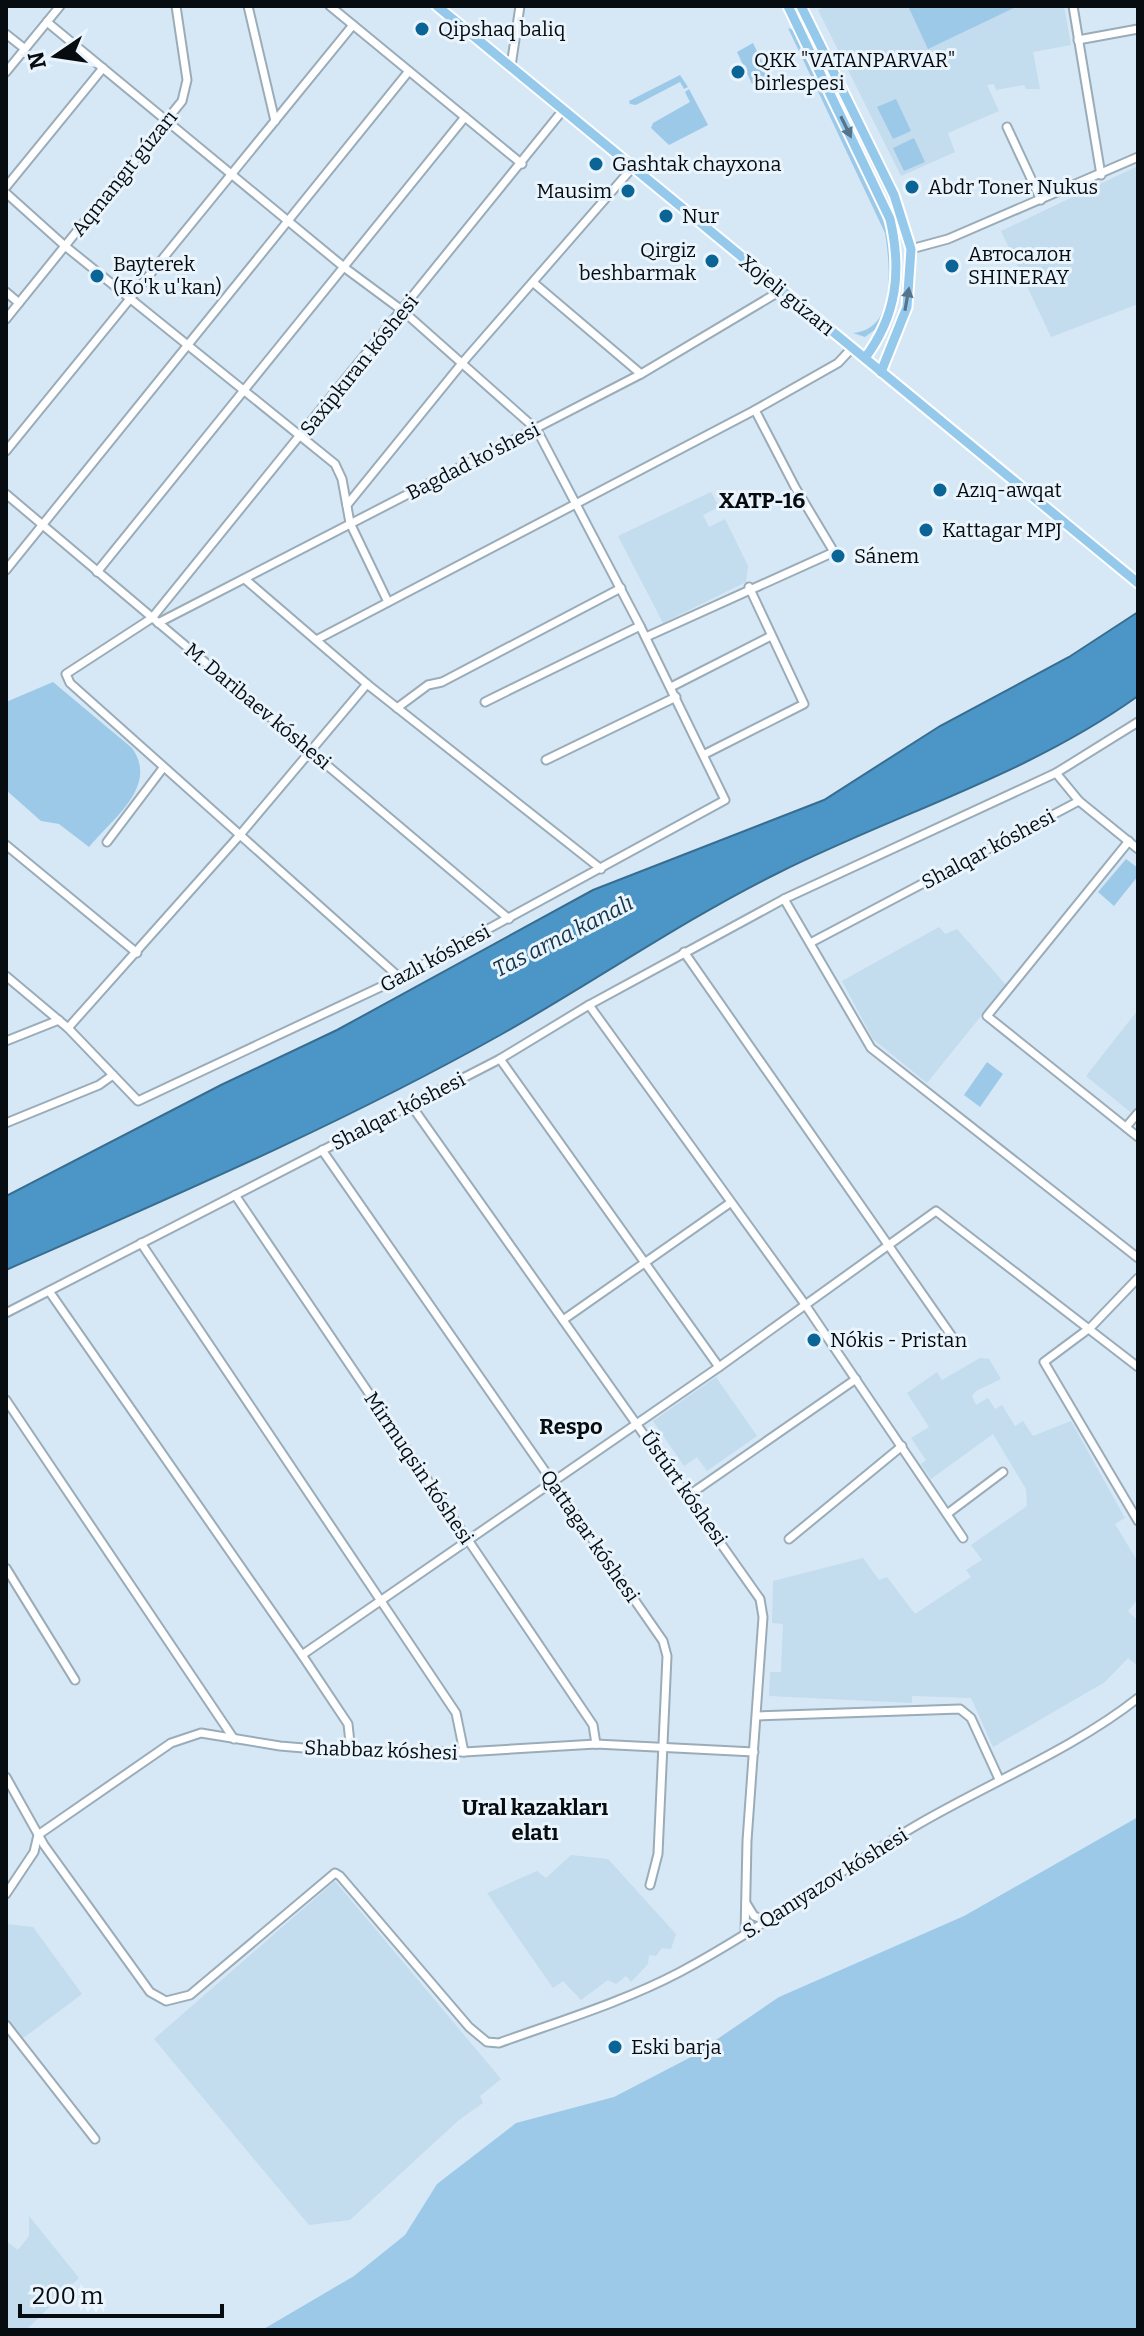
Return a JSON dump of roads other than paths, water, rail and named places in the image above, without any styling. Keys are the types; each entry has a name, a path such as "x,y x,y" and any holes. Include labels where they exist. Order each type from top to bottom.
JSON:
{"main road":[{"name":"Xojeli gúzarı","path":"437,6 1138,583"},
{"path":"788,6 892,224 897,247 896,293 891,314 865,358"},
{"path":"793,17 803,9 894,195 911,249 907,307 881,372"},
{"path":"875,345 879,353 889,352"}],"street":[{"path":"6,72 60,6"},
{"name":"Aqmangıt gúzarı","path":"6,319 182,101 187,80 176,6"},
{"path":"248,6 275,121"},
{"path":"330,6 522,164"},
{"path":"511,66 520,6"},
{"path":"1073,6 1101,175"},
{"path":"47,22 345,268 403,311 537,430 705,754 804,704 749,587"},
{"path":"6,451 353,25"},
{"path":"1078,40 1138,29"},
{"path":"6,34 25,49"},
{"path":"6,187 103,68"},
{"path":"6,570 409,71"},
{"name":"Saxipkıran kóshesi","path":"155,620 563,110"},
{"path":"97,572 465,117"},
{"path":"1007,127 1041,200"},
{"path":"911,249 948,239 1138,157"},
{"path":"347,505 463,362 535,284 633,167"},
{"path":"6,193 65,246 335,464 350,523 388,602"},
{"path":"535,284 641,374"},
{"name":"Bagdad ko'shesi","path":"155,620 246,580 350,523 537,430 641,374 782,290"},
{"path":"6,292 19,303"},
{"path":"316,640 755,410 838,363 852,348"},
{"path":"646,637 749,587 834,552 795,487 755,410"},
{"name":"M. Daribaev kóshesi","path":"6,494 509,919"},
{"path":"246,580 367,684 601,869"},
{"path":"397,708 428,685 442,682 621,588"},
{"path":"155,620 66,674 70,683 399,977"},
{"path":"485,702 640,626"},
{"path":"671,687 771,636"},
{"path":"68,1028 239,836 367,684"},
{"path":"546,760 676,697"},
{"name":"Shalqar kóshesi","path":"6,1313 500,1059 589,1005 784,899 1056,773 1138,722"},
{"name":"Gazlı kóshesi","path":"113,1075 138,1101 399,977 509,919 725,800 705,754"},
{"path":"107,842 163,768"},
{"path":"1056,773 1079,801 1138,849"},
{"name":"Shalqar kóshesi","path":"812,942 1079,801"},
{"path":"1129,841 987,1016 1138,1137"},
{"path":"6,845 137,953"},
{"path":"784,899 812,942 871,1048 1138,1258"},
{"path":"684,952 953,1338"},
{"path":"6,976 68,1028 113,1075 99,1085 6,1123"},
{"path":"589,1005 804,1303 963,1538"},
{"path":"6,1041 59,1020"},
{"path":"500,1059 719,1367"},
{"name":"Ústúrt kóshesi","path":"411,1105 760,1599 763,1617 745,1934"},
{"path":"1126,1127 1138,1113"},
{"name":"Qattagar kóshesi","path":"322,1150 663,1641 667,1656 658,1854 650,1885"},
{"name":"Mirmuqsin kóshesi","path":"235,1195 593,1725 596,1744"},
{"path":"563,1320 730,1203"},
{"path":"302,1655 719,1367 936,1211 1091,1327 1138,1367"},
{"path":"141,1243 456,1713 464,1752"},
{"path":"1138,1278 1091,1327 1044,1362 1138,1521"},
{"path":"49,1291 348,1724 351,1752"},
{"path":"689,1495 856,1379"},
{"path":"6,1400 234,1739"},
{"path":"789,1539 902,1446"},
{"path":"947,1514 1003,1472"},
{"path":"6,1568 75,1680"},
{"name":"S. Qanıyazov kóshesi","path":"38,1835 150,1992 166,2001 190,1995 335,1873 469,2027 487,2042 499,2043 614,2001 679,1972 767,1921 915,1827 1103,1723 1138,1698"},
{"path":"758,1716 960,1709 971,1718 999,1779"},
{"name":"Shabbaz kóshesi","path":"38,1835 171,1743 201,1733 351,1752 464,1752 596,1744 754,1752"},
{"path":"6,1777 38,1835 34,1852 6,1894"},
{"path":"745,1900 754,1916 767,1921"},
{"path":"6,2025 95,2139"}],"water":[{"name":"Tas arna kanalı","path":"1138,612 1138,696 1096,724 1007,771 823,851 743,891 502,1034 381,1098 257,1158 6,1270 6,1196 221,1085 337,1030 593,890 824,800 940,726 1069,657"}],"place":[{"name":"Qipshaq baliq","path":"422,29"},
{"name":"QKK \"VATANPARVAR\" birlespesi","path":"738,72"},
{"name":"Gashtak chayxona","path":"596,164"},
{"name":"Abdr Toner Nukus","path":"912,187"},
{"name":"Mausim","path":"628,191"},
{"name":"Nur","path":"666,216"},
{"name":"Qirgiz beshbarmak","path":"712,261"},
{"name":"Автосалон SHINERAY","path":"952,266"},
{"name":"Bayterek (Ko'k u'kan)","path":"97,276"},
{"name":"Azıq-awqat","path":"940,490"},
{"name":"Kattagar MPJ","path":"926,530"},
{"name":"Sánem","path":"838,556"},
{"name":"Nókis - Pristan","path":"814,1340"},
{"name":"Eski barja","path":"615,2047"}],"district":[{"name":"XATP-16","path":"762,500"},
{"name":"Respo","path":"571,1426"},
{"name":"Ural kazakları elatı","path":"535,1820"}]}
